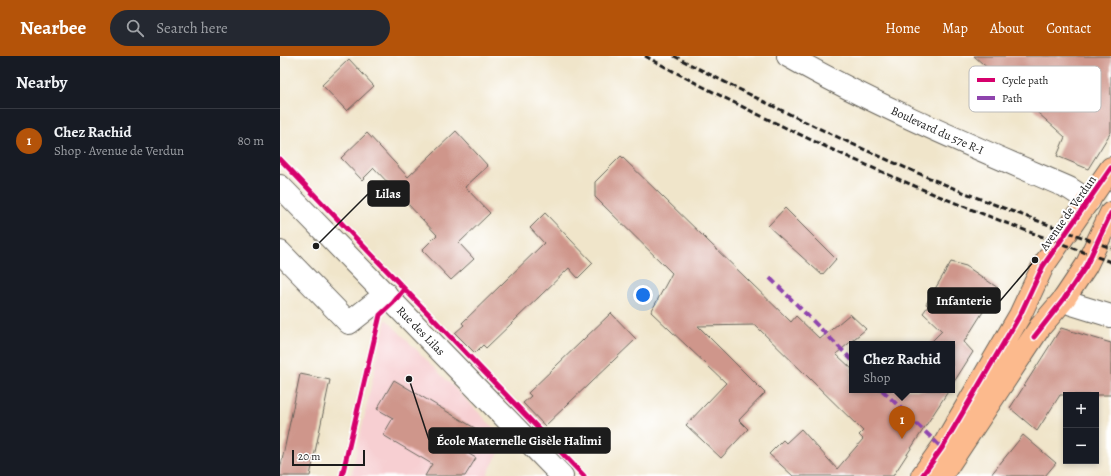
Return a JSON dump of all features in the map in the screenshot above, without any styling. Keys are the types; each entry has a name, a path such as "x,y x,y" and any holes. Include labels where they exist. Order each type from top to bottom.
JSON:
{"main road":[{"name":"Avenue de Verdun","path":"922,476 942,448 1020,315 1043,266 1111,168"},
{"path":"941,476 1040,327 1064,299 1086,266 1111,213"}],"street":[{"name":"Boulevard du 57e R-I","path":"788,56 812,70 909,119 1069,188 1089,201"},
{"name":"Rue des Lilas","path":"280,186 562,476"},
{"path":"280,252 349,323 386,294"},
{"path":"1064,299 1072,304 1111,316"}],"shaded area":[{"path":"386,319 506,440 486,476 351,476"}],"building":[{"path":"974,56 1111,56 1111,132 1088,169 1057,156 1065,137 1037,112 1101,112 1101,66 985,66"},
{"path":"349,59 374,86 347,111 322,85"},
{"path":"456,131 488,166 465,187 490,213 459,243 474,259 451,280 422,250 437,235 374,168 362,180 341,158 367,133 408,177"},
{"path":"621,156 791,322 796,316 820,339 850,314 866,329 852,341 849,341 849,343 836,354 849,366 849,393 947,393 893,476 793,476 769,454 783,440 786,443 801,429 837,469 863,439 859,435 863,431 755,325 698,326 765,393 739,420 748,429 721,458 686,425 726,383 651,312 672,273 595,197 595,182"},
{"path":"785,208 836,259 822,275 768,226"},
{"path":"545,213 593,263 578,278 569,268 486,348 483,345 475,353 455,333 464,325 462,323 544,243 530,228"},
{"path":"951,262 966,266 998,288 964,342 973,352 955,380 955,341 932,341 942,331 923,313 928,306 926,304"},
{"path":"611,313 636,339 545,426 523,403 531,396 528,393"},
{"path":"1061,328 1111,343 1111,395 1099,395 1099,392 1063,392 1063,395 1060,395 1037,431 1010,408"},
{"path":"300,374 330,380 310,476 280,476 280,470"},
{"path":"394,380 483,433 469,454 476,458 465,476 425,476 432,464 383,435 393,418 377,409"},
{"path":"1023,435 1056,463 1045,476 990,476"}],"railway":[{"path":"645,56 742,107 841,154 941,197 1111,262"},
{"path":"674,56 805,122 905,168 960,191 1111,248"}],"marked path":[{"path":"770,278 849,357"},
{"path":"885,393 942,448"}],"cycle path":[{"path":"280,159 584,476"},
{"path":"922,476 942,448 1020,315 1043,266 1111,168"},
{"path":"1034,337 1064,299 1086,266 1111,213"},
{"path":"342,476 380,315 393,303 404,289"}],"place":[{"name":"Lilas","path":"316,246"},
{"name":"Infanterie","path":"1035,260"},
{"name":"École Maternelle Gisèle Halimi","path":"409,379"},
{"name":"Chez Rachid","path":"902,439"}]}
